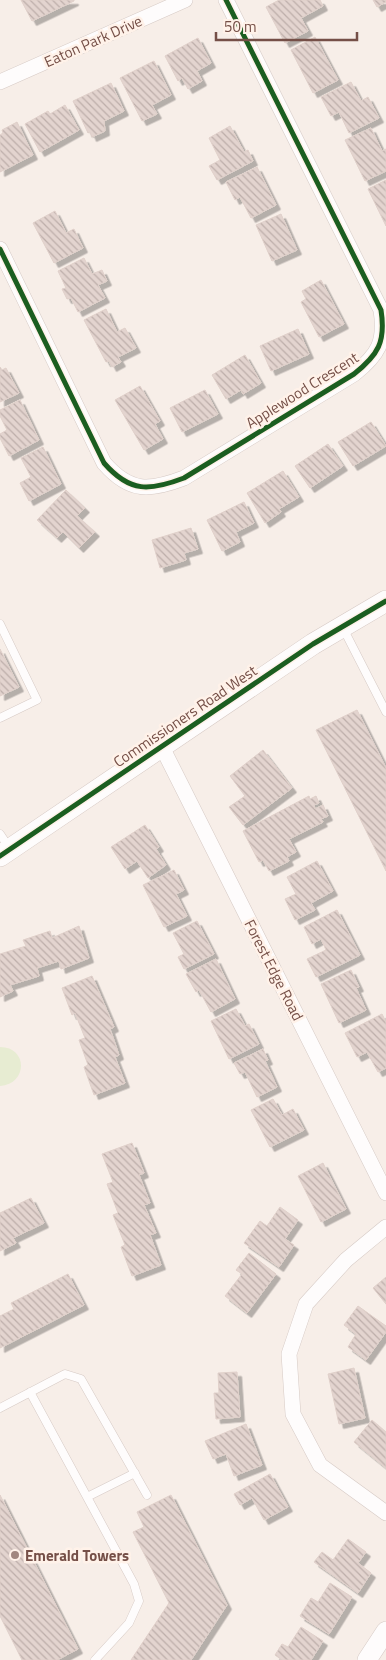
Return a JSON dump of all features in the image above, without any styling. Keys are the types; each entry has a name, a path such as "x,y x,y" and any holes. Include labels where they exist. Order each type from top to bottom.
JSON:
{"main road":[{"name":"Commissioners Road West","path":"3,846 162,747 342,627 386,600"}],"street":[{"name":"Eaton Park Drive","path":"0,82 185,0"},
{"name":"Applewood Crescent","path":"0,249 104,463 114,474 127,482 146,489 164,486 184,478 354,374 369,362 380,346 384,328 381,310 226,0"},
{"name":"Forest Edge Road","path":"162,747 386,1193"},
{"path":"386,1228 346,1260 306,1304 288,1354 293,1414 320,1465 386,1513"},
{"path":"367,1660 386,1631"}],"lane":[{"path":"0,624 37,700 0,718"},
{"path":"342,627 386,712"},
{"path":"0,1408 65,1374 81,1379 147,1495"},
{"path":"30,1392 134,1584 139,1601 129,1623 95,1660"},
{"path":"87,1496 135,1473"}],"green space":[{"path":"0,1047 16,1053 20,1059 21,1066 20,1073 16,1079 9,1084 0,1086"}],"building":[{"path":"21,0 74,0 74,1 32,21"},
{"path":"279,0 320,0 323,6 301,18 308,31 285,43 266,7"},
{"path":"373,0 386,0 386,2 377,7"},
{"path":"315,37 338,80 313,93 291,50"},
{"path":"198,38 211,63 197,71 202,81 188,89 182,78 178,81 165,56"},
{"path":"154,61 171,95 152,105 157,114 142,121 120,78"},
{"path":"351,82 361,101 368,97 379,118 349,133 339,112 331,116 321,97"},
{"path":"111,83 124,111 104,121 105,131 92,137 90,132 88,133 73,101"},
{"path":"65,105 79,130 40,152 25,124 48,111 50,114"},
{"path":"17,122 33,155 0,172 0,135 3,133 2,130"},
{"path":"230,126 244,152 248,150 253,161 217,180 209,166 220,160 209,138"},
{"path":"371,128 382,151 386,149 386,171 365,181 345,140"},
{"path":"257,167 276,205 251,218 240,197 235,200 226,182"},
{"path":"386,180 386,226 368,189"},
{"path":"55,211 66,233 74,229 83,248 54,263 33,223"},
{"path":"281,214 297,250 272,261 256,225"},
{"path":"84,258 92,274 102,270 107,281 98,285 105,298 78,312 71,298 67,299 62,289 66,288 58,271"},
{"path":"321,280 344,324 319,337 301,302 306,299 302,291"},
{"path":"106,309 117,332 125,328 136,348 118,357 121,362 112,367 109,361 106,362 84,320"},
{"path":"298,329 309,354 271,371 260,346"},
{"path":"245,355 261,383 243,394 241,390 226,399 212,375"},
{"path":"0,367 2,370 6,368 19,393 0,402"},
{"path":"140,386 160,421 155,424 163,439 144,450 115,400"},
{"path":"205,390 218,414 182,432 170,408"},
{"path":"20,400 39,440 9,456 0,438 0,434 7,430 0,416 0,410"},
{"path":"371,422 386,446 353,466 338,442"},
{"path":"328,444 343,466 310,488 295,466"},
{"path":"43,447 61,484 29,501 20,483 31,477 21,458"},
{"path":"283,471 299,497 279,509 281,512 265,523 247,493"},
{"path":"66,490 85,508 77,516 95,532 79,548 63,532 57,538 37,520"},
{"path":"244,502 254,523 236,532 240,542 222,551 207,520"},
{"path":"191,528 198,549 184,553 186,560 160,568 152,540"},
{"path":"0,649 19,687 0,696"},
{"path":"357,710 386,768 386,871 316,730"},
{"path":"263,750 292,788 243,825 229,807 245,796 230,776"},
{"path":"309,796 310,799 316,796 319,803 314,805 315,809 323,805 328,816 321,819 323,822 289,839 296,852 287,857 289,861 269,871 263,860 259,862 243,831"},
{"path":"145,825 159,847 156,849 166,865 148,878 137,861 125,869 111,847"},
{"path":"317,861 333,891 311,903 315,910 295,920 285,899 296,894 287,877"},
{"path":"174,870 184,890 176,894 187,916 164,927 143,885"},
{"path":"337,910 360,955 316,977 307,959 326,950 321,939 312,944 304,927"},
{"path":"197,921 214,954 184,969 178,957 184,954 173,933"},
{"path":"79,926 89,958 61,969 59,961 37,968 39,976 10,985 13,991 0,997 0,954 26,946 23,940 50,931 52,938"},
{"path":"216,959 235,999 211,1012 199,990 196,992 186,974"},
{"path":"351,970 359,987 356,988 366,1010 339,1023 321,984"},
{"path":"92,976 114,1027 110,1029 119,1055 115,1057 125,1083 94,1095 84,1067 88,1065 79,1040 85,1038 75,1013 72,1015 62,988"},
{"path":"236,1009 245,1026 249,1024 259,1044 229,1059 211,1021"},
{"path":"382,1014 386,1022 386,1068 378,1072 367,1052 357,1057 345,1033"},
{"path":"263,1049 268,1060 265,1061 277,1087 257,1097 245,1072 240,1074 234,1063"},
{"path":"273,1099 282,1115 293,1109 304,1130 270,1147 251,1110"},
{"path":"132,1143 144,1173 139,1175 150,1203 144,1205 156,1233 150,1235 161,1265 132,1276 121,1247 125,1245 113,1215 118,1213 107,1184 113,1182 102,1154"},
{"path":"323,1163 346,1209 321,1222 298,1176"},
{"path":"31,1198 44,1223 13,1238 16,1243 0,1251 0,1213"},
{"path":"280,1207 298,1220 285,1239 294,1245 279,1267 244,1243 260,1221 267,1226"},
{"path":"249,1253 276,1274 247,1313 225,1296 242,1274 236,1270"},
{"path":"68,1274 84,1305 0,1348 0,1316 14,1309 11,1303"},
{"path":"386,1277 386,1304 373,1288"},
{"path":"358,1306 386,1326 386,1332 366,1360 348,1347 356,1334 344,1325"},
{"path":"354,1368 365,1418 339,1424 328,1374"},
{"path":"237,1372 240,1417 216,1419 214,1393 219,1393 218,1373"},
{"path":"372,1420 386,1432 386,1468 354,1442"},
{"path":"246,1424 262,1465 234,1476 226,1454 213,1459 205,1441"},
{"path":"270,1474 288,1507 264,1520 252,1498 240,1505 234,1494"},
{"name":"Emerald Towers","path":"0,1495 78,1649 57,1660 22,1660 0,1616"},
{"path":"171,1495 227,1605 191,1660 131,1660 169,1603 133,1532 144,1527 137,1512"},
{"path":"348,1539 366,1552 358,1563 371,1573 358,1593 314,1562 322,1552 333,1560"},
{"path":"330,1583 352,1597 329,1634 300,1616 311,1598 318,1602"},
{"path":"301,1627 323,1641 311,1660 282,1660 275,1655 282,1644 288,1647"}],"cycle path":[{"path":"0,249 104,463 123,480 141,487 161,485 184,478 354,374 369,360 381,339 381,310 226,0"},
{"path":"0,856 313,644 386,601"}],"place":[{"name":"Emerald Towers","path":"15,1555"}]}
